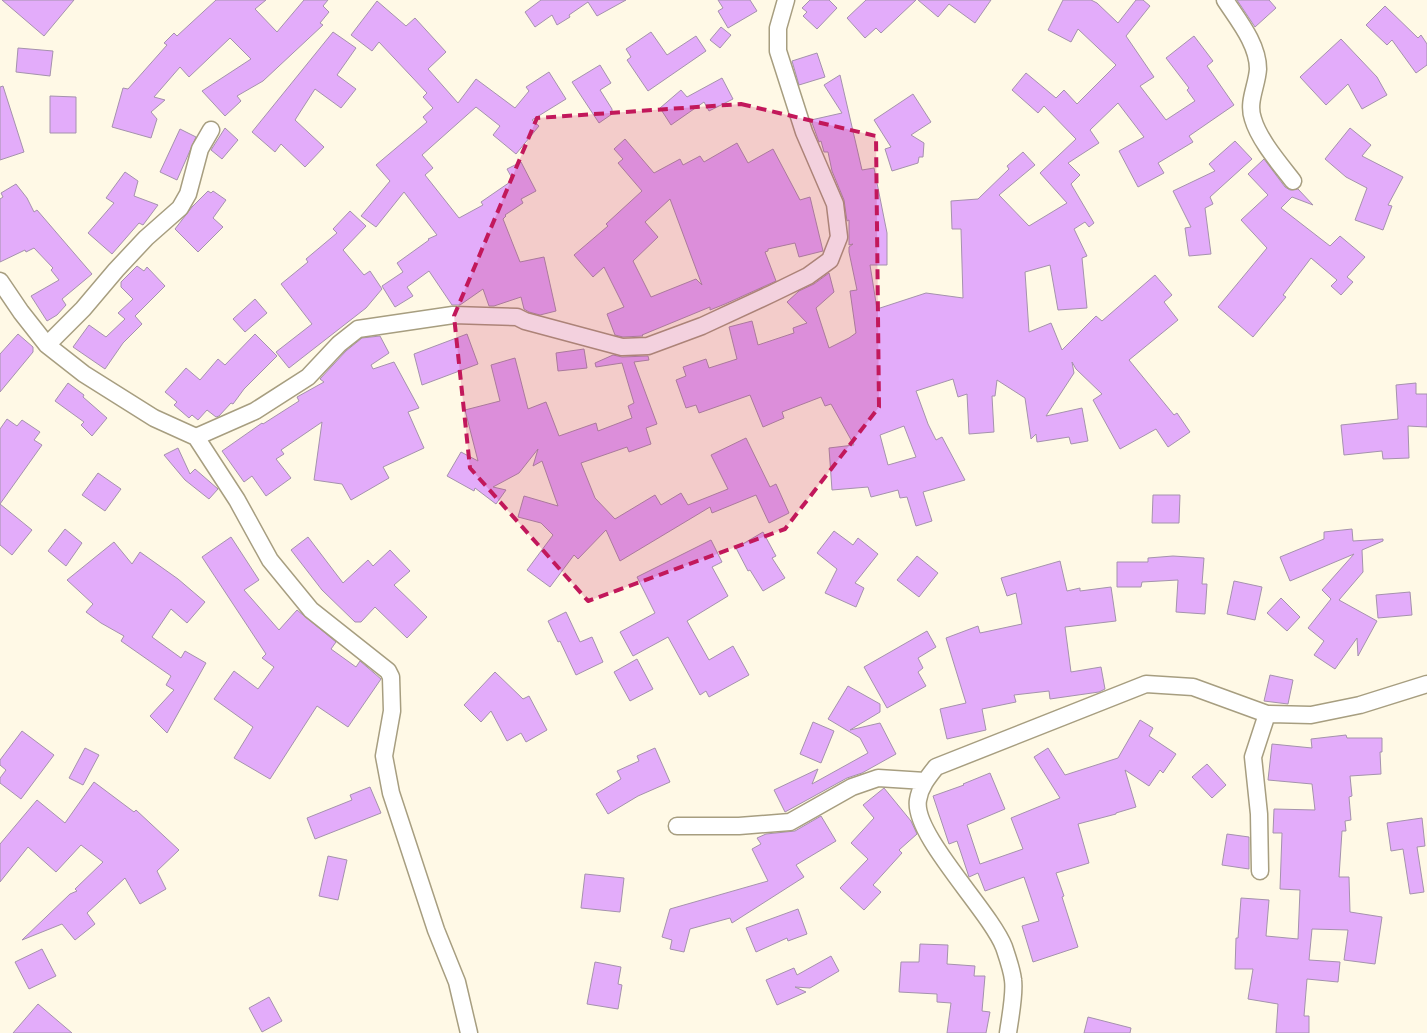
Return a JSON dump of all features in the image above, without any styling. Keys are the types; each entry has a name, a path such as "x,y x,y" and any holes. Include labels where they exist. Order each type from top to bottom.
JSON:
{"street":[{"path":"196,437 255,411 308,377 339,344 358,329 453,315 517,317 525,321 622,347 648,346 702,326 771,294 808,276 830,260 839,237 835,204 804,132 778,51 778,28 786,0"},
{"path":"1225,0 1254,48 1258,69 1252,99 1252,119 1270,152 1293,181"},
{"path":"47,345 83,309 146,238 180,208 188,194 200,149 211,130"},
{"path":"0,280 21,312 47,345 84,374 154,418 196,437 237,500 270,560 311,610 383,668 391,677 392,711 384,756 391,793 436,930 457,982 469,1033"},
{"path":"1008,1033 1013,980 1003,945 980,908 935,846 921,818 918,801 925,781 936,767 1146,684 1193,688 1267,714 1311,715 1360,705 1427,684"},
{"path":"1260,871 1260,814 1253,757 1267,714"},
{"path":"677,826 739,826 790,822 852,787 878,778 925,781"}],"highlighted area":[{"path":"741,104 876,136 879,407 785,529 588,601 470,468 454,316 537,118"}],"building":[{"path":"2,0 74,0 44,36"},
{"path":"216,0 266,0 255,9 277,32 304,0 328,0 323,6 329,12 320,23 323,25 263,81 237,96 241,101 225,116 202,91 251,59 230,38 189,77 180,67 154,97 165,100 151,112 157,119 151,138 112,127 123,88 128,89 167,45 164,43 174,33 177,36"},
{"path":"541,0 626,0 597,16 588,2 557,25 552,15 535,27 525,12"},
{"path":"718,0 750,0 757,11 728,28 718,11 723,8"},
{"path":"810,0 829,0 837,8 817,29 803,16 807,12 802,8"},
{"path":"866,0 916,0 881,33 876,28 865,38 847,18"},
{"path":"918,0 991,0 975,23 949,4 938,17"},
{"path":"1063,0 1091,0 1097,3 1118,23 1136,0 1143,0 1150,6 1126,36 1154,77 1140,86 1166,120 1195,101 1187,90 1189,88 1166,58 1194,36 1213,61 1207,66 1234,105 1189,136 1193,142 1158,163 1164,173 1138,187 1119,151 1144,137 1118,103 1090,130 1099,143 1068,163 1080,175 1071,184 1094,223 1089,227 1085,222 1074,229 1087,256 1082,258 1087,308 1058,310 1050,265 1025,272 1029,332 1051,323 1062,350 1096,316 1102,321 1155,275 1172,295 1164,302 1178,320 1129,360 1174,415 1177,413 1190,432 1168,447 1156,429 1120,449 1093,400 1102,394 1076,369 1072,362 1074,373 1046,416 1082,408 1088,441 1071,444 1069,437 1037,442 1036,434 1031,439 1025,398 997,380 995,396 992,396 994,432 969,434 967,394 958,397 953,379 916,391 936,440 942,437 965,480 923,492 932,521 916,526 907,497 900,498 898,490 871,497 868,487 832,490 829,448 854,445 831,404 825,406 821,397 782,412 784,418 763,427 750,395 699,413 696,405 686,408 676,380 686,376 683,367 706,359 709,368 737,359 729,327 752,321 758,345 794,333 793,328 807,323 787,302 799,291 814,284 829,273 834,292 816,308 829,348 856,333 850,291 857,290 849,252 849,247 853,244 849,245 849,220 847,221 844,200 832,171 828,152 824,152 811,120 842,113 824,85 840,75 862,170 874,168 887,233 887,265 870,265 877,309 926,293 963,298 961,229 952,229 951,201 978,199 1009,169 1007,166 1023,152 1035,165 999,195 1029,226 1067,203 1040,173 1076,139 1044,106 1038,113 1012,90 1026,73 1056,98 1064,90 1077,104 1116,65 1078,29 1071,42 1048,30","holes":["904,426 916,457 888,465 880,435"]},
{"path":"1237,0 1269,0 1276,8 1255,27"},
{"path":"377,1 406,26 415,18 446,52 428,69 458,103 476,79 515,108 529,91 526,87 549,72 566,99 532,120 539,126 516,154 493,135 500,126 476,107 422,155 433,168 425,175 459,218 483,205 481,202 513,180 507,169 521,162 536,191 521,199 523,203 505,215 503,219 520,262 544,257 556,311 540,315 529,312 524,309 521,297 489,306 483,289 460,305 452,305 429,271 407,287 413,296 395,307 382,286 403,272 397,263 428,239 437,235 404,192 376,227 361,216 390,181 376,165 427,122 423,117 433,108 423,97 427,93 379,42 372,51 351,35"},
{"path":"1385,6 1418,38 1421,35 1427,44 1427,65 1416,73 1392,40 1387,45 1366,25"},
{"path":"721,27 731,35 720,48 710,40"},
{"path":"333,32 356,48 337,75 356,89 341,108 315,89 295,120 324,147 305,167 281,144 275,152 252,132"},
{"path":"651,32 667,55 696,36 706,51 648,91 627,60 631,57 626,49"},
{"path":"1341,39 1377,77 1387,95 1362,109 1348,84 1326,105 1300,77"},
{"path":"18,48 53,51 50,76 16,72"},
{"path":"817,53 825,77 799,85 792,61"},
{"path":"600,65 611,83 600,90 612,109 612,114 599,123 572,82"},
{"path":"722,78 733,99 709,111 704,102 671,125 660,108 681,90 687,97"},
{"path":"3,86 24,152 0,160 0,87"},
{"path":"913,94 931,122 911,135 924,143 923,157 919,157 918,163 892,171 885,149 891,147 874,120"},
{"path":"50,96 76,97 76,133 50,133"},
{"path":"225,128 238,140 222,159 211,150"},
{"path":"1350,128 1371,145 1362,156 1403,177 1388,205 1392,206 1383,230 1355,220 1367,188 1346,177 1325,159"},
{"path":"180,129 196,137 177,180 160,172"},
{"path":"625,139 654,173 680,159 683,165 700,156 704,162 737,143 748,163 773,149 800,200 810,197 823,251 799,257 795,243 768,249 765,252 776,281 725,304 710,310 710,307 643,336 623,337 615,335 607,314 624,307 604,267 593,277 574,255 608,226 606,224 642,191 618,163 623,159 614,149","holes":["670,199 702,285 696,279 651,297 633,261 658,237 645,222"]},
{"path":"1235,141 1252,159 1210,197 1213,204 1205,208 1211,254 1189,256 1185,228 1191,227 1173,191 1215,171 1209,164"},
{"path":"1264,159 1285,187 1290,190 1298,189 1313,205 1292,197 1281,208 1330,246 1340,236 1365,257 1347,277 1353,282 1341,295 1331,286 1337,280 1311,258 1283,295 1286,297 1253,337 1218,307 1267,248 1241,220 1268,195 1248,174"},
{"path":"125,172 138,181 134,196 158,205 143,225 139,223 112,254 88,233 114,203 106,198"},
{"path":"16,184 27,198 34,212 37,210 92,274 62,299 66,305 57,315 47,321 31,296 59,280 51,270 53,268 34,248 26,252 25,250 0,262 0,199 3,197 1,193"},
{"path":"208,191 211,193 213,191 226,200 213,218 223,227 198,252 175,229 192,207"},
{"path":"350,211 366,226 343,250 364,275 370,271 382,289 366,308 289,368 276,352 312,324 281,284 308,262 306,259 337,233 333,229"},
{"path":"137,266 144,271 147,267 165,286 135,316 142,324 123,343 105,369 73,347 89,325 106,337 125,319 118,313 133,299 121,287 121,282"},
{"path":"255,299 267,313 245,332 233,319"},
{"path":"18,334 33,347 33,352 0,392 0,354"},
{"path":"255,334 277,356 244,389 233,404 231,403 216,417 207,410 198,420 192,415 189,418 174,405 177,402 165,392 186,368 200,380 218,359 225,365"},
{"path":"467,334 478,364 422,385 414,354"},
{"path":"380,336 389,353 371,365 373,369 394,362 419,408 408,412 424,448 383,467 389,478 351,500 342,484 314,480 322,422 281,450 284,454 276,459 291,478 266,496 252,476 244,482 222,451 262,423 299,401 297,397 324,382 320,379 346,351 362,338"},
{"path":"584,349 587,368 558,371 556,353"},
{"path":"613,355 622,357 648,356 649,360 634,362 657,424 646,428 651,444 629,452 627,447 581,463 595,498 615,519 655,495 661,505 681,493 688,505 728,489 711,455 746,438 770,487 776,484 789,513 769,523 756,495 712,513 710,507 620,561 606,530 578,559 574,555 550,587 527,570 553,535 541,523 518,517 524,496 558,506 542,461 533,466 538,449 519,473 493,487 506,490 496,504 475,488 474,491 447,476 461,452 478,461 465,410 500,401 491,365 515,358 528,409 546,402 559,436 596,423 598,431 632,418 628,406 634,403 622,363 596,367 595,363"},
{"path":"68,383 84,395 83,397 107,418 92,436 81,425 84,422 55,401"},
{"path":"1416,383 1416,394 1427,394 1427,427 1408,426 1409,458 1383,459 1382,451 1344,455 1341,425 1398,419 1396,385"},
{"path":"7,419 17,426 22,420 40,432 34,440 42,445 0,504 0,429"},
{"path":"178,448 190,474 195,469 218,489 209,499 185,480 164,455"},
{"path":"98,473 121,489 105,511 82,495"},
{"path":"1153,495 1180,495 1179,523 1152,523"},
{"path":"0,504 32,530 12,555 0,545"},
{"path":"65,529 82,543 66,566 48,551"},
{"path":"1352,529 1353,541 1383,539 1383,541 1362,550 1363,572 1339,600 1377,621 1358,656 1357,638 1335,669 1314,655 1324,641 1308,628 1331,599 1322,590 1354,554 1290,581 1280,557 1324,539 1324,532"},
{"path":"834,531 853,545 858,538 878,554 855,583 864,588 856,607 825,593 837,569 817,553"},
{"path":"763,532 776,556 772,558 785,578 763,591 750,570 748,571 736,548"},
{"path":"231,537 259,580 244,590 279,630 297,610 336,642 331,649 356,667 360,661 381,679 348,727 317,706 270,779 234,758 253,727 214,699 234,671 258,689 274,667 262,658 266,654 202,557"},
{"path":"308,537 343,583 368,560 373,566 390,550 410,571 394,585 427,617 407,638 375,607 361,622 355,622 322,590 291,550"},
{"path":"711,540 722,562 712,567 728,596 687,621 709,660 733,646 749,675 709,697 706,691 700,695 668,637 633,656 620,632 655,613 637,577"},
{"path":"114,542 132,564 140,552 178,579 205,602 187,623 171,609 152,637 181,658 185,651 206,663 167,733 150,716 174,690 166,685 171,676 121,641 124,636 86,612 93,604 67,580"},
{"path":"917,556 938,573 919,597 897,580"},
{"path":"1173,556 1204,558 1202,584 1207,584 1205,614 1176,612 1178,580 1142,582 1141,587 1117,587 1117,562 1148,562 1148,558"},
{"path":"1060,561 1067,591 1080,588 1080,591 1111,587 1116,621 1065,627 1071,672 1101,667 1105,689 1099,692 1050,699 1049,691 1014,695 1016,702 982,709 986,730 947,739 940,709 966,703 946,638 978,626 980,633 1022,624 1016,593 1007,596 1001,578"},
{"path":"1234,581 1262,587 1255,620 1227,614"},
{"path":"1410,592 1412,615 1378,618 1376,595"},
{"path":"1281,598 1300,617 1287,631 1267,613"},
{"path":"566,612 580,642 592,637 603,662 576,675 548,621"},
{"path":"927,631 936,647 918,658 923,668 918,672 926,686 887,708 864,667"},
{"path":"637,659 653,689 630,701 614,672"},
{"path":"495,672 523,699 529,696 547,730 526,742 521,733 507,741 491,711 481,722 464,705"},
{"path":"1270,675 1293,680 1288,704 1264,701"},
{"path":"848,686 880,704 880,712 850,730 880,723 896,754 785,812 774,790 818,769 812,784 868,753 860,738 828,719"},
{"path":"1140,720 1153,728 1149,736 1176,754 1163,773 1160,770 1149,786 1125,770 1136,807 1078,824 1089,863 1056,873 1078,947 1033,962 1022,926 1039,921 1024,877 985,891 978,873 969,877 957,841 949,844 933,796 990,773 1005,809 967,825 980,864 1023,849 1011,818 1060,798 1034,757 1048,748 1065,775 1118,758"},
{"path":"813,722 834,731 821,763 800,754"},
{"path":"22,731 54,755 21,799 0,783 0,778 6,770 0,765 0,760"},
{"path":"1346,735 1347,738 1382,738 1382,752 1380,752 1381,774 1350,776 1352,796 1349,797 1351,820 1345,821 1346,831 1342,831 1339,877 1349,877 1350,912 1382,917 1375,964 1344,960 1348,930 1312,929 1309,960 1340,962 1338,982 1307,979 1304,1016 1309,1016 1309,1033 1276,1033 1278,1004 1248,999 1253,969 1235,969 1236,938 1238,938 1241,898 1269,900 1266,936 1298,939 1300,890 1280,889 1282,833 1273,833 1274,809 1315,810 1312,784 1268,780 1272,744 1312,748 1311,739"},
{"path":"85,748 99,755 83,785 69,778"},
{"path":"655,748 670,782 638,796 608,814 596,794 621,779 617,771 639,761 637,756"},
{"path":"1207,764 1226,785 1212,798 1192,777"},
{"path":"94,782 134,812 136,810 179,850 157,871 166,889 140,904 125,878 87,913 95,924 75,940 62,924 22,940 70,894 77,891 75,889 103,862 81,845 56,872 28,847 0,882 0,844 37,800 65,823"},
{"path":"370,787 381,813 315,839 307,818 352,800 350,795"},
{"path":"884,788 911,821 917,834 899,850 902,853 873,885 881,892 864,910 840,888 868,859 851,843 874,818 863,805"},
{"path":"821,816 836,841 796,865 804,877 732,923 730,918 690,929 684,952 670,949 672,940 662,937 670,909 768,881 752,849 761,844 757,838 766,834 795,831"},
{"path":"1422,818 1425,846 1417,847 1424,892 1410,894 1403,849 1391,851 1387,823"},
{"path":"1227,834 1249,837 1249,869 1222,865"},
{"path":"328,856 347,860 338,900 319,896"},
{"path":"585,874 624,878 620,912 581,908"},
{"path":"798,909 807,934 788,941 787,938 756,952 746,928"},
{"path":"920,944 948,945 947,964 975,966 974,976 985,976 982,1011 990,1012 986,1033 947,1033 951,1003 937,1002 937,994 899,992 901,962 919,962"},
{"path":"42,949 56,976 29,989 15,962"},
{"path":"831,956 839,971 810,988 795,987 806,992 777,1005 766,980 794,968 797,975"},
{"path":"595,962 621,967 618,984 622,985 618,1009 587,1004"},
{"path":"269,997 282,1021 262,1032 249,1008"},
{"path":"38,1004 72,1033 13,1033"},
{"path":"1088,1017 1131,1028 1130,1033 1084,1033"}]}
